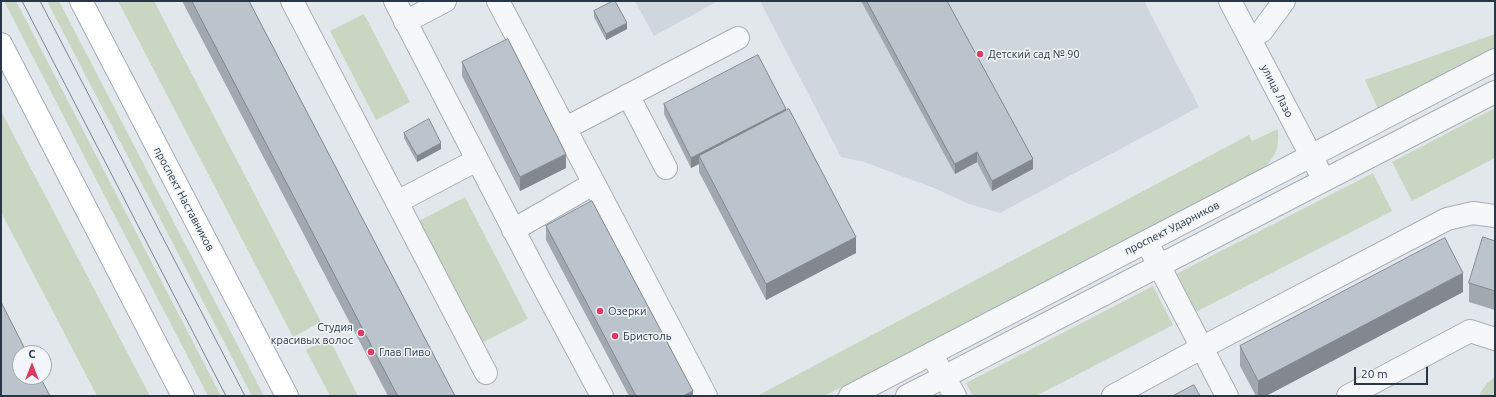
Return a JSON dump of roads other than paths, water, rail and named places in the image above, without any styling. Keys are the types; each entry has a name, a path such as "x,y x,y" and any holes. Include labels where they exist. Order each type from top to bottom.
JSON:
{"main road":[{"name":"проспект Наставников","path":"81,1 287,396"},
{"path":"1,44 184,396"}],"street":[{"path":"292,1 486,373"},
{"path":"395,1 513,230 602,396"},
{"path":"405,22 445,1"},
{"path":"498,1 564,129 706,396"},
{"name":"улица Лазо","path":"1230,1 1324,180"},
{"path":"1250,38 1262,31 1284,1"},
{"path":"564,129 738,38"},
{"name":"проспект Ударников","path":"850,396 1495,60"},
{"path":"907,396 1495,92"},
{"path":"628,95 666,168"},
{"path":"397,202 477,160"},
{"path":"513,230 593,184"},
{"path":"1113,396 1447,219 1473,213 1495,216"},
{"path":"1147,241 1227,396"},
{"path":"1348,396 1470,331 1495,339"},
{"path":"931,354 955,396"}],"tram line":[{"path":"22,1 226,396"},
{"path":"40,1 245,396"}],"place":[{"name":"Детский сад № 90","path":"980,54"},
{"name":"Озерки","path":"600,311"},
{"name":"Студия красивых волос","path":"361,333"},
{"name":"Бристоль","path":"615,336"},
{"name":"Глав Пиво","path":"371,352"}]}
